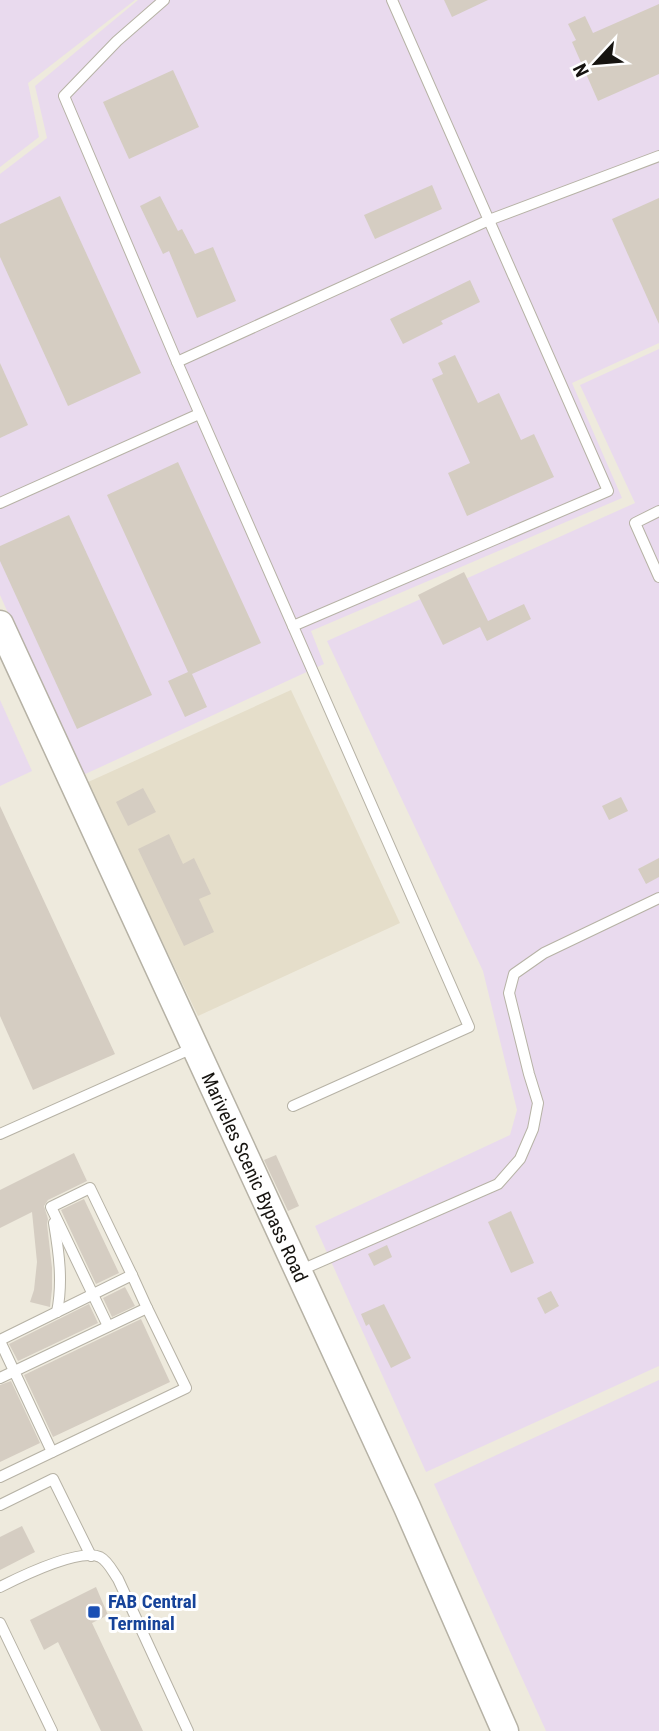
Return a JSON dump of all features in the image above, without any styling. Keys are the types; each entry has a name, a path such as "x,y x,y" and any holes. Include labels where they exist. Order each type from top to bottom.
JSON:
{"main road":[{"name":"Mariveles Scenic Bypass Road","path":"0,624 407,1507 506,1731"}],"lane":[{"path":"164,0 117,40 64,96 199,414 468,1027 293,1106"},
{"path":"293,626 608,491 392,0"},
{"path":"177,362 489,220 659,156"},
{"path":"0,503 199,414"},
{"path":"659,511 635,523 659,577"},
{"path":"299,1271 498,1184 520,1159 533,1129 538,1103 509,993 514,974 544,953 659,898"},
{"path":"0,1134 195,1047"},
{"path":"0,1477 186,1388 90,1188 51,1208"},
{"path":"51,1208 108,1326"},
{"path":"51,1208 59,1255 61,1293 57,1312"},
{"path":"52,1452 0,1340 132,1275"},
{"path":"0,1378 147,1308"},
{"path":"0,1505 54,1479 90,1556"},
{"path":"0,1587 81,1555 100,1558 109,1565 117,1579 188,1731"},
{"path":"0,1623 52,1731"}],"shaded area":[{"path":"0,0 135,0 28,83 39,137 0,167"},
{"path":"138,0 659,0 659,343 572,383 622,498 311,631 324,664 81,776 0,595 0,174 47,138 35,86"},
{"path":"659,349 659,1366 426,1472 315,1226 510,1135 517,1110 483,971 327,641 635,503 580,385"},
{"path":"291,690 400,923 198,1016 86,783"},
{"path":"0,700 32,771 0,786"},
{"path":"659,1380 659,1731 546,1731 434,1484"}],"building":[{"path":"444,0 488,0 452,17"},
{"path":"659,4 659,74 598,101 572,42 576,40 568,24 585,16 593,33"},
{"path":"173,70 199,127 129,159 103,102"},
{"path":"432,185 442,209 375,239 364,215"},
{"path":"60,196 141,373 68,406 0,257 0,224"},
{"path":"160,196 178,231 182,229 195,254 213,247 236,301 197,318 169,251 163,254 140,206"},
{"path":"659,198 659,324 612,219"},
{"path":"470,280 480,302 403,344 390,319"},
{"path":"455,355 478,403 499,393 521,440 534,434 554,477 467,516 448,473 470,463 432,379 443,374 438,363"},
{"path":"0,363 28,425 0,438"},
{"path":"178,462 261,643 192,674 207,707 185,717 168,681 188,672 107,495"},
{"path":"69,515 152,695 77,729 0,561 0,546"},
{"path":"464,572 488,621 524,604 531,619 487,641 480,627 443,645 418,595"},
{"path":"143,788 156,812 128,826 116,802"},
{"path":"621,797 628,811 609,820 602,806"},
{"path":"0,806 115,1054 33,1090 0,1016"},
{"path":"169,834 183,864 194,858 211,894 199,899 214,932 184,946 138,849"},
{"path":"659,858 659,877 646,884 638,869"},
{"path":"74,1153 87,1181 48,1200 44,1206 48,1219 52,1268 50,1307 30,1302 37,1262 32,1212 0,1228 0,1190"},
{"path":"276,1155 299,1206 288,1211 264,1160"},
{"path":"84,1199 119,1273 96,1284 61,1210"},
{"path":"511,1211 534,1263 511,1273 488,1222"},
{"path":"387,1245 392,1257 374,1266 368,1254"},
{"path":"125,1287 135,1306 112,1317 103,1298"},
{"path":"551,1291 559,1306 545,1314 537,1298"},
{"path":"89,1304 98,1323 18,1361 9,1344"},
{"path":"384,1304 411,1358 391,1368 369,1324 366,1326 361,1314"},
{"path":"141,1319 170,1382 53,1437 24,1375"},
{"path":"11,1381 40,1443 0,1462 0,1385"},
{"path":"22,1526 35,1552 0,1570 0,1537"},
{"path":"96,1587 108,1615 92,1623 143,1731 101,1731 58,1642 44,1650 30,1620"}],"place":[{"name":"FAB Central Terminal","path":"94,1612"}]}
